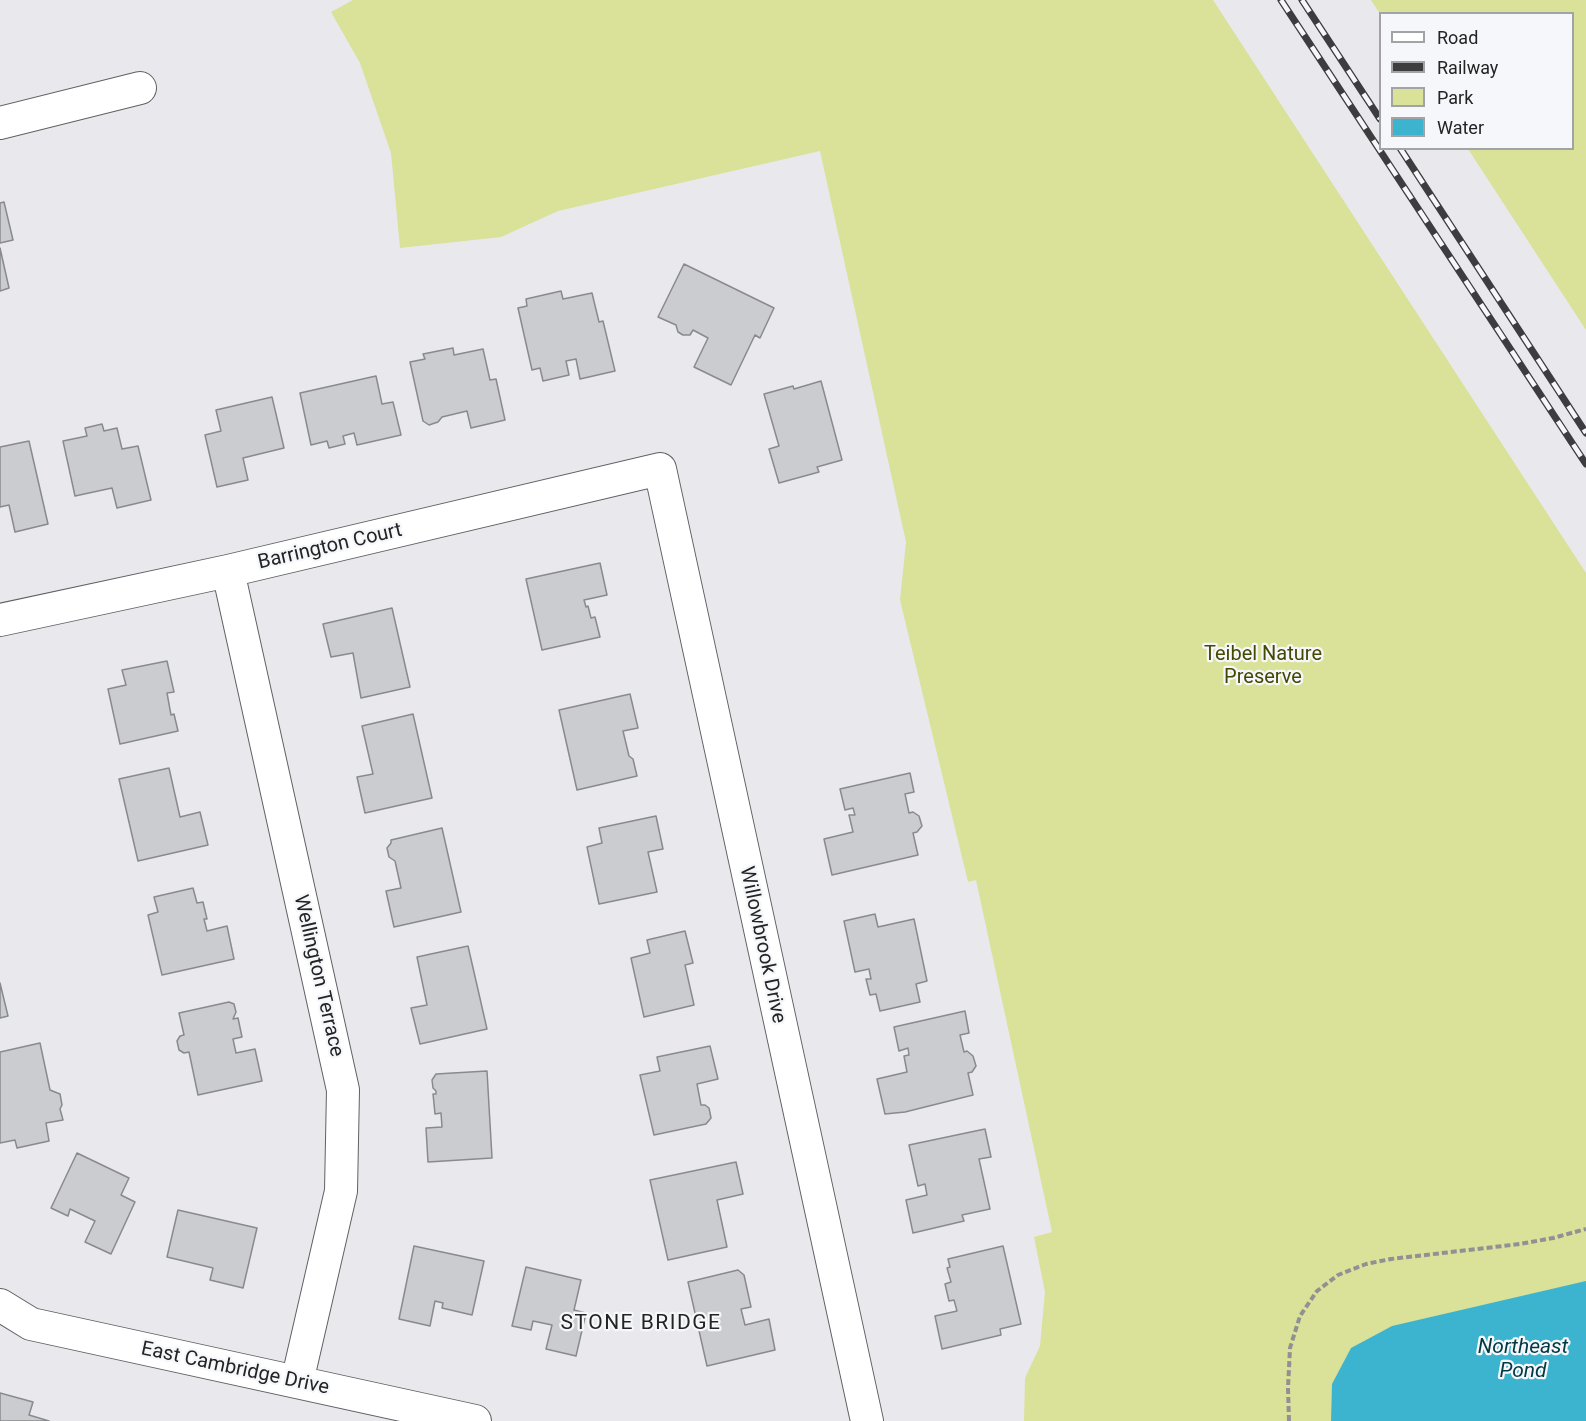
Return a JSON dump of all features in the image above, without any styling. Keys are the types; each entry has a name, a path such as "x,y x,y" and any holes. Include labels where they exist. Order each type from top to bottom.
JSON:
{"street":[{"path":"0,123 140,88"},
{"name":"Barrington Court","path":"0,620 228,571 660,469"},
{"name":"Willowbrook Drive","path":"660,469 861,1420"},
{"name":"Wellington Terrace","path":"228,571 343,1090 340,1191 297,1382"},
{"name":"East Cambridge Drive","path":"0,1305 31,1324 475,1421"}],"path":[{"path":"1289,1421 1290,1347 1300,1316 1317,1291 1338,1275 1366,1264 1391,1258 1520,1244 1586,1229"}],"green space":[{"name":"Teibel Nature Preserve","path":"353,0 1213,0 1586,573 1586,1421 1024,1421 1025,1378 1040,1346 1045,1292 1034,1237 1052,1232 976,880 968,882 900,600 906,542 820,151 558,211 501,237 400,248 391,153 360,63 331,12"},
{"path":"1371,0 1586,0 1586,330 1469,150 1574,150 1574,12 1379,12"}],"water":[{"name":"Northeast Pond","path":"1586,1281 1586,1421 1331,1421 1332,1384 1351,1348 1392,1326"}],"building":[{"path":"4,202 13,240 0,243 0,203"},
{"path":"0,248 9,288 0,291"},
{"path":"684,264 774,308 760,338 755,335 731,385 694,367 708,338 693,330 690,335 683,335 678,332 676,325 658,317"},
{"path":"561,291 563,299 592,293 599,322 603,321 615,371 580,379 576,359 566,361 569,375 543,381 540,368 532,370 518,308 527,306 526,299"},
{"path":"453,348 454,355 483,349 490,380 496,379 505,420 471,428 467,411 442,417 438,422 429,425 423,421 410,362 425,359 423,354"},
{"path":"376,376 382,404 393,402 401,435 357,445 354,433 343,436 345,444 329,448 327,441 311,445 300,393"},
{"path":"821,381 842,460 817,467 819,472 779,483 769,449 779,446 764,394"},
{"path":"272,397 284,448 243,458 248,480 217,487 205,435 221,431 216,410"},
{"path":"102,424 104,431 117,428 122,449 138,446 151,500 117,508 112,488 75,496 63,441 87,436 85,428"},
{"path":"29,441 48,524 15,532 9,505 0,507 0,447"},
{"path":"600,563 607,595 584,600 591,618 595,617 600,637 542,650 526,579"},
{"path":"392,608 410,687 361,698 353,653 331,657 323,624"},
{"path":"167,661 174,692 167,693 171,715 174,714 178,731 120,744 108,689 126,685 122,670"},
{"path":"630,694 638,728 623,731 637,776 577,790 559,710"},
{"path":"413,714 432,798 365,813 357,777 373,774 362,726"},
{"path":"169,768 180,817 200,812 208,845 138,861 119,779"},
{"path":"910,773 914,792 905,794 909,813 913,812 919,816 922,826 913,833 918,855 832,875 824,839 853,832 849,815 855,815 853,808 845,810 840,789"},
{"path":"656,816 663,849 648,852 657,892 599,904 587,847 602,843 599,828"},
{"path":"442,828 461,912 394,927 386,891 401,888 395,861 389,857 387,848 391,840"},
{"path":"193,888 197,903 203,902 207,931 227,926 234,959 162,975 148,915 158,912 154,897"},
{"path":"875,914 878,927 914,919 927,981 916,984 920,1002 880,1011 876,994 870,995 866,979 871,979 869,969 855,972 844,921"},
{"path":"685,931 693,963 685,965 694,1005 644,1017 631,958 650,953 647,940"},
{"path":"468,946 487,1029 420,1044 411,1008 427,1005 417,957"},
{"path":"0,983 8,1016 0,1018"},
{"path":"229,1002 234,1004 236,1012 233,1019 238,1018 242,1037 233,1039 236,1053 255,1049 262,1081 198,1095 189,1052 184,1053 179,1050 177,1041 180,1036 184,1035 179,1013"},
{"path":"965,1011 969,1033 960,1035 964,1052 967,1051 973,1056 976,1066 972,1072 968,1073 973,1095 905,1112 885,1114 877,1079 907,1072 904,1056 909,1055 908,1048 899,1051 894,1027"},
{"path":"40,1043 50,1090 60,1094 63,1120 46,1123 49,1141 17,1148 15,1140 0,1143 0,1052"},
{"path":"710,1046 718,1079 697,1084 701,1105 709,1108 711,1118 706,1124 654,1135 640,1075 660,1071 657,1057"},
{"path":"487,1071 492,1158 428,1162 426,1128 442,1127 441,1113 435,1114 433,1094 436,1094 436,1091 432,1080 436,1074"},
{"path":"985,1129 991,1157 979,1159 990,1209 962,1215 964,1221 913,1233 906,1200 927,1195 925,1184 918,1186 909,1145"},
{"path":"77,1153 129,1178 121,1195 135,1202 111,1254 85,1242 95,1221 70,1209 68,1216 51,1208"},
{"path":"736,1162 743,1194 717,1200 727,1247 668,1260 650,1180"},
{"path":"178,1210 257,1228 243,1288 210,1280 213,1268 167,1257"},
{"path":"414,1246 484,1261 472,1315 442,1308 443,1303 435,1301 430,1326 399,1319"},
{"path":"1003,1246 1021,1324 1000,1329 1001,1335 942,1349 935,1316 957,1311 954,1300 949,1301 945,1284 951,1282 947,1268 950,1267 948,1259"},
{"path":"526,1267 581,1280 574,1310 586,1313 576,1356 546,1349 552,1325 533,1321 531,1330 512,1326"},
{"path":"738,1270 744,1275 751,1307 741,1309 745,1325 769,1319 775,1350 707,1366 688,1282"},
{"path":"0,1393 33,1402 29,1415 49,1421 0,1421"}],"railway":[{"path":"1281,0 1379,149"},
{"path":"1302,0 1379,117"},
{"path":"1380,150 1586,464"},
{"path":"1401,150 1586,433"}],"district":[{"name":"STONE BRIDGE","path":"641,1324"}]}
